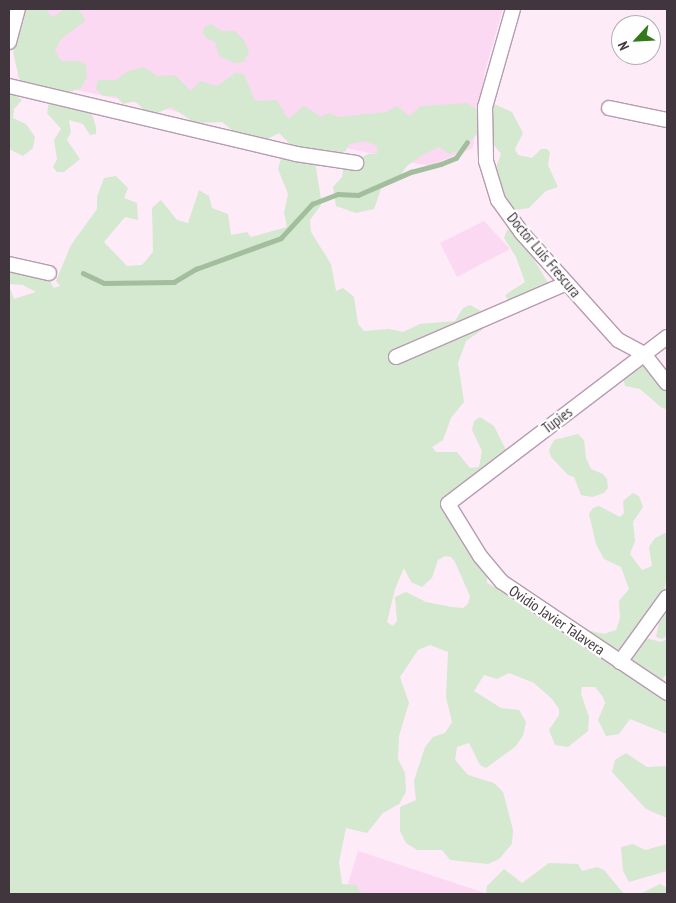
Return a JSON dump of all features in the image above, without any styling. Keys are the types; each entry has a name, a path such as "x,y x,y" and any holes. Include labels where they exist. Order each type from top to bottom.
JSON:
{"street":[{"path":"9,42 18,9"},
{"name":"Doctor Luis Frescura","path":"513,9 485,104 486,161 498,200 521,232 618,340 644,354 667,383"},
{"path":"9,86 296,154 356,163"},
{"path":"609,108 667,120"},
{"path":"9,264 49,273"},
{"path":"396,357 567,283"},
{"name":"Tupies","path":"448,504 667,337"},
{"name":"Ovidio Javier Talavera","path":"448,504 480,556 502,582 667,693"},
{"path":"620,662 667,597"}],"shaded area":[{"path":"33,9 503,9 485,71 473,148 429,166 17,77"},
{"path":"484,221 510,249 457,277 440,243"},
{"path":"358,851 488,894 345,894"}],"green space":[{"path":"23,9 49,9 48,13 53,17 65,9 77,9 83,15 85,21 61,39 55,50 61,61 79,61 86,65 87,77 81,88 69,92 20,82 13,52 24,20"},
{"path":"211,24 222,31 235,31 244,40 249,51 244,62 234,63 219,56 215,42 206,38 203,33 205,26"},
{"path":"144,67 157,76 175,75 191,91 200,81 217,86 235,73 244,74 255,101 277,100 288,119 304,106 321,117 329,113 338,117 386,112 397,106 409,116 421,106 467,103 478,110 480,132 458,151 449,154 439,147 422,155 407,166 399,177 382,186 374,209 356,213 336,206 333,187 342,177 344,167 368,154 377,154 377,146 365,141 349,144 346,151 333,154 291,145 279,133 264,141 242,138 222,122 195,123 171,107 155,114 146,112 135,101 123,104 116,96 103,96 96,89 98,80 116,80 128,71"},
{"path":"9,91 22,100 14,109 13,118 26,124 35,137 33,148 23,156 9,149"},
{"path":"49,102 91,111 96,127 96,134 90,135 83,124 69,120 71,132 67,140 80,159 64,172 57,172 53,167 57,159 54,140 61,129 47,113"},
{"path":"494,104 512,112 523,133 515,149 518,155 532,158 541,149 547,149 550,153 548,165 558,187 546,191 529,208 515,210 506,203 496,167 501,154 489,139 489,107"},
{"path":"282,156 315,162 321,205 310,220 311,232 331,264 336,291 343,288 354,297 358,324 364,331 389,329 403,332 420,324 455,321 463,308 470,305 481,311 484,317 482,330 466,341 458,363 464,402 451,418 443,440 432,447 436,452 457,452 470,468 479,467 482,451 472,430 474,421 480,417 494,426 506,450 505,456 452,497 487,571 487,583 586,630 604,634 616,630 620,618 619,601 629,589 621,567 604,559 596,544 589,514 593,508 599,506 620,517 624,513 623,501 633,493 639,496 643,507 633,522 635,541 630,554 642,570 652,566 649,547 655,538 667,532 667,574 663,598 648,609 642,637 661,642 667,639 667,674 663,678 667,687 667,734 630,719 619,734 606,736 598,720 605,703 603,697 595,687 582,687 581,694 589,717 588,731 568,747 555,745 549,730 559,715 559,709 552,699 534,683 509,673 497,679 484,675 474,691 501,708 519,710 526,722 523,736 515,747 486,768 480,765 469,743 457,747 455,760 468,775 494,783 503,792 513,830 512,844 499,859 488,864 450,860 442,850 417,850 406,843 400,831 400,807 416,800 414,781 425,747 433,737 445,733 452,722 446,697 448,652 430,645 418,650 400,677 409,703 399,736 398,759 405,773 406,792 399,804 383,813 367,833 346,828 339,862 342,884 356,885 362,894 9,894 9,286 14,299 36,292 23,285 9,284 9,271 49,280 54,288 60,286 56,281 71,245 97,209 97,197 104,178 116,176 128,188 124,198 137,203 138,220 125,217 104,242 127,266 142,265 153,252 152,208 161,200 177,220 188,223 199,190 209,196 212,208 228,214 231,235 247,232 251,237 287,227 284,213 288,194 278,169","holes":["445,556 451,557 470,596 468,604 463,608 426,602 406,592 395,597 397,621 393,626 387,622 395,589 404,568 411,582 422,587 432,578 438,560"]},
{"path":"507,230 513,230 522,240 550,286 510,303 505,295 525,282 516,257 504,238"},
{"path":"639,362 667,379 667,409 662,408 640,389 625,386 621,368"},
{"path":"578,434 584,440 586,458 591,469 603,474 607,479 608,488 604,493 592,497 581,495 574,477 568,475 551,457 549,450 554,440"},
{"path":"667,606 667,636 662,639 656,637 661,613"},
{"path":"626,753 647,767 667,766 667,818 646,809 612,772 615,760"},
{"path":"633,844 645,850 667,844 667,871 629,882 623,871 621,847"},
{"path":"549,863 578,864 582,871 597,867 604,870 624,894 486,894 487,886 504,869 522,883"},
{"path":"660,884 667,888 667,894 640,894"}],"waterway":[{"path":"83,273 104,283 174,282 196,269 281,238 312,204 338,194 358,195 411,172 441,164 456,158 467,142"}]}
